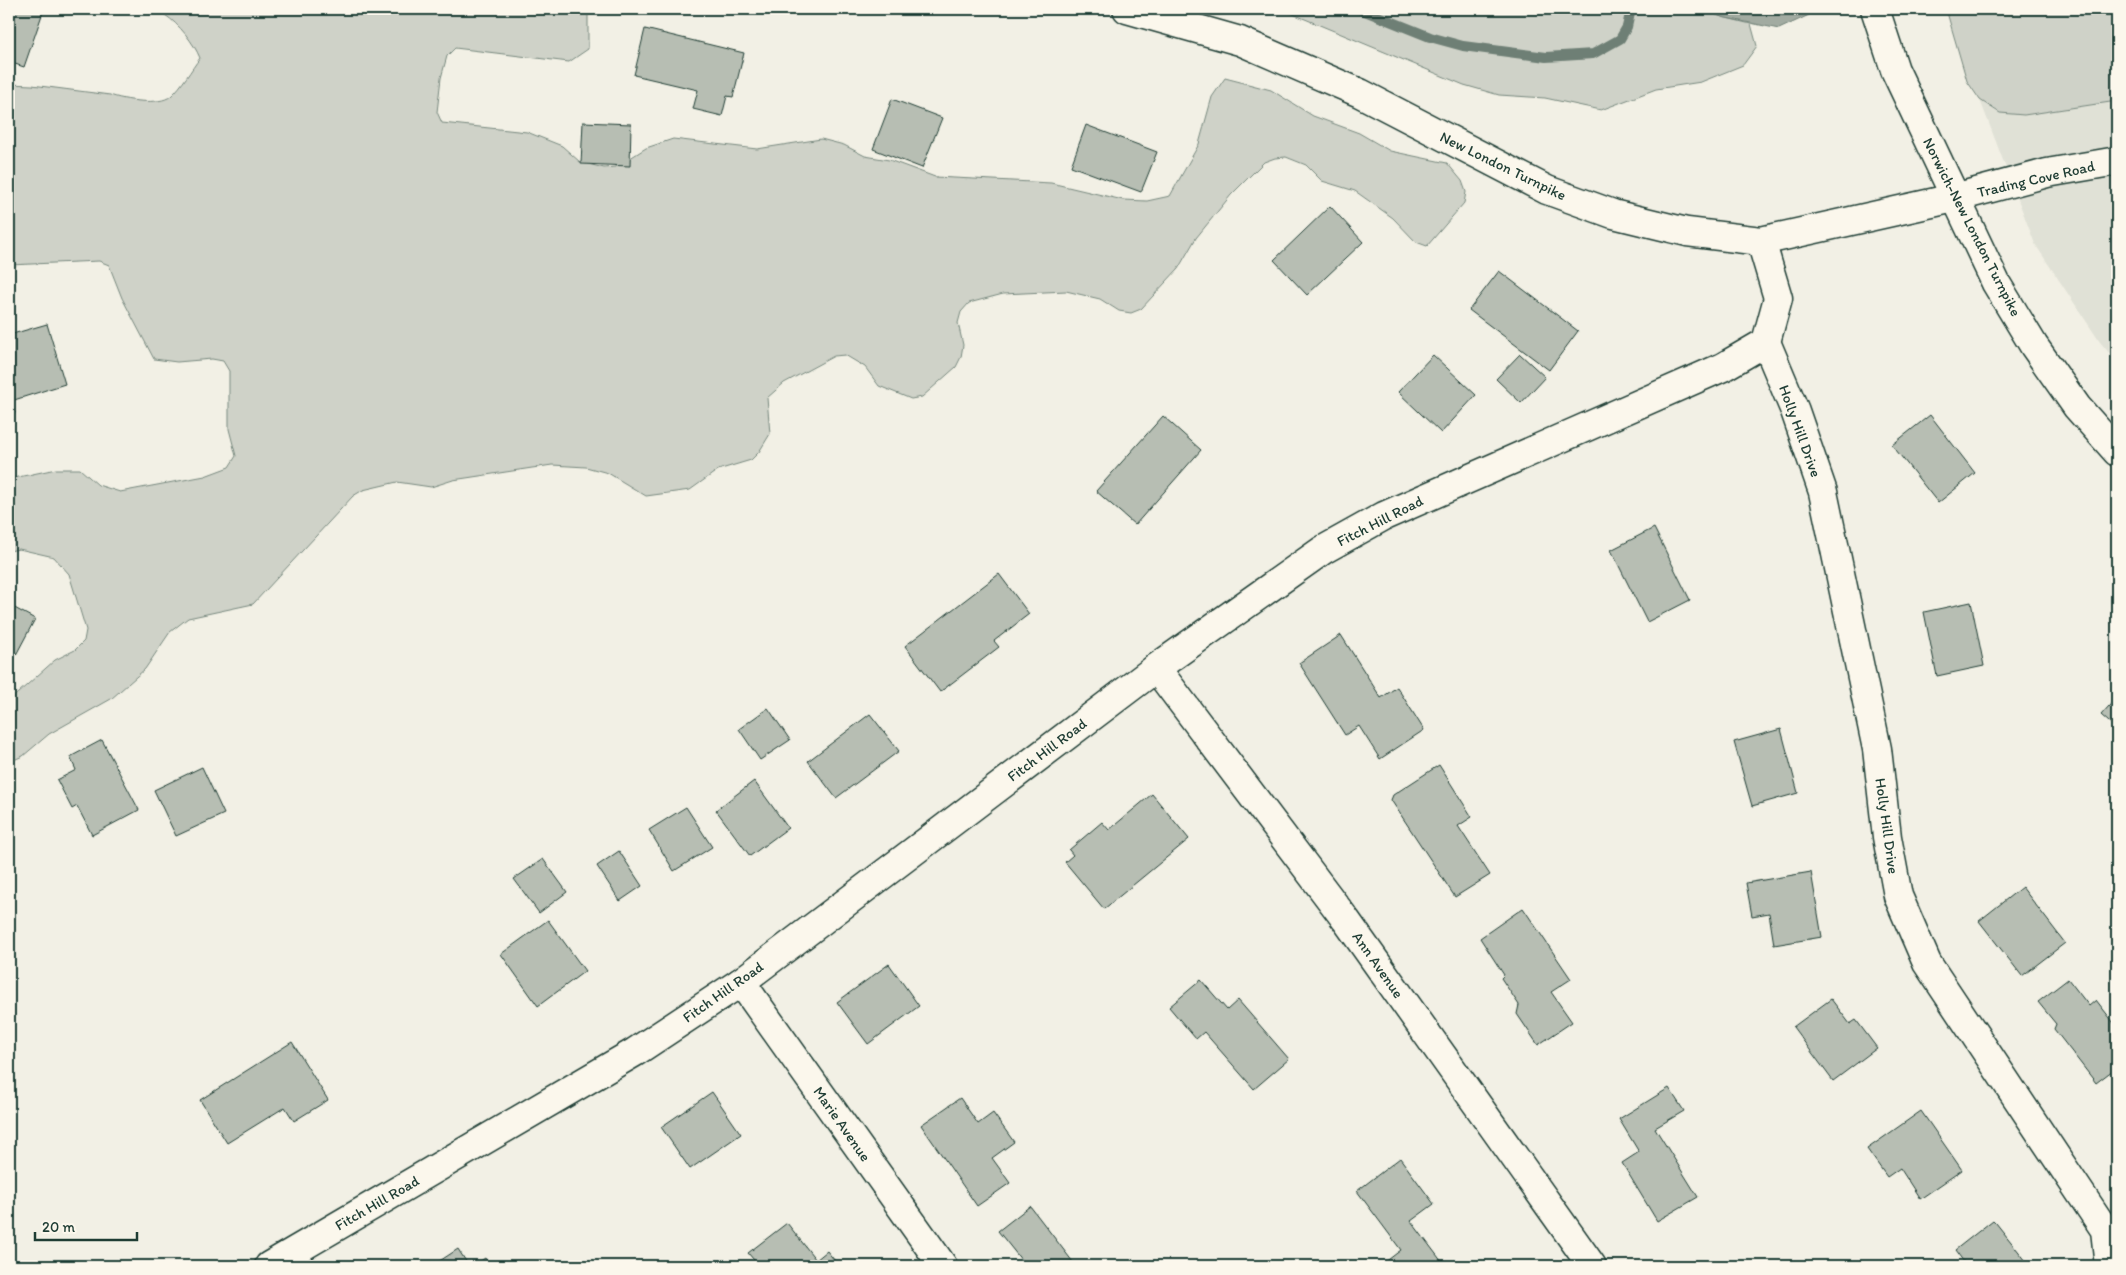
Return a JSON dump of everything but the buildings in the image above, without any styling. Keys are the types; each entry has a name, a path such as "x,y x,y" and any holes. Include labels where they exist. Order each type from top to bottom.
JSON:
{"street":[{"name":"New London Turnpike","path":"1127,9 1249,45 1360,93 1555,193 1613,214 1678,229 1761,241 1954,198"},
{"name":"Norwich-New London Turnpike","path":"1875,9 1895,70 1954,198 1996,283 2034,346 2077,407 2117,452"},
{"name":"Trading Cove Road","path":"1954,198 2047,173 2117,161"},
{"path":"1761,241 1778,298 1766,342"},
{"name":"Fitch Hill Road","path":"274,1265 635,1052 741,982 1156,668 1323,550 1384,516 1723,367 1766,342"},
{"name":"Holly Hill Drive","path":"1766,342 1795,411 1823,492 1877,749 1887,837 1898,896 1927,963 2105,1230 2108,1266"},
{"name":"Ann Avenue","path":"1156,668 1346,920 1592,1266"},
{"name":"Marie Avenue","path":"741,982 943,1266"}],"shaded area":[{"path":"146,9 588,9 588,49 569,62 455,48 447,56 441,78 437,112 442,123 527,132 562,146 580,162 604,168 616,167 646,148 673,139 757,149 821,139 844,145 865,156 889,160 935,177 1051,183 1123,200 1147,201 1170,196 1199,144 1212,97 1225,78 1271,90 1313,116 1359,133 1390,151 1447,163 1462,181 1466,192 1464,203 1427,246 1416,242 1393,218 1355,191 1322,181 1306,165 1286,157 1264,162 1231,195 1196,238 1178,269 1141,309 1131,313 1119,311 1100,299 1066,291 1003,294 969,303 961,312 958,323 963,345 961,357 956,367 922,397 911,399 879,386 865,367 845,355 834,356 784,383 767,398 770,434 759,452 751,460 718,470 690,490 646,496 608,473 586,467 552,465 453,480 431,487 397,482 363,490 353,496 253,604 188,618 170,632 145,669 111,699 49,734 23,756 9,762 9,701 55,660 75,650 84,641 86,630 69,574 54,557 19,549 9,551 9,479 56,469 80,469 98,485 120,492 205,476 229,467 236,456 229,429 229,371 223,361 212,359 177,362 154,359 122,298 109,265 99,261 9,265 9,84 110,95 141,101 166,99 179,88 200,58 190,40 176,23 161,13"},
{"path":"1281,9 1701,9 1722,17 1751,24 1757,46 1743,65 1701,82 1656,89 1601,110 1545,98 1499,95 1464,85"},
{"path":"1701,9 1809,9 1809,15 1779,29 1722,17"},
{"path":"1946,9 2084,9 2117,18 2117,101 2024,115 2000,113 1980,100 1967,81"},
{"path":"1980,100 2000,113 2024,115 2117,101 2117,362 2100,342 2035,244"}],"waterway":[{"path":"1360,9 1430,37 1463,46 1546,57 1593,54 1620,39 1627,27 1631,9"}]}
